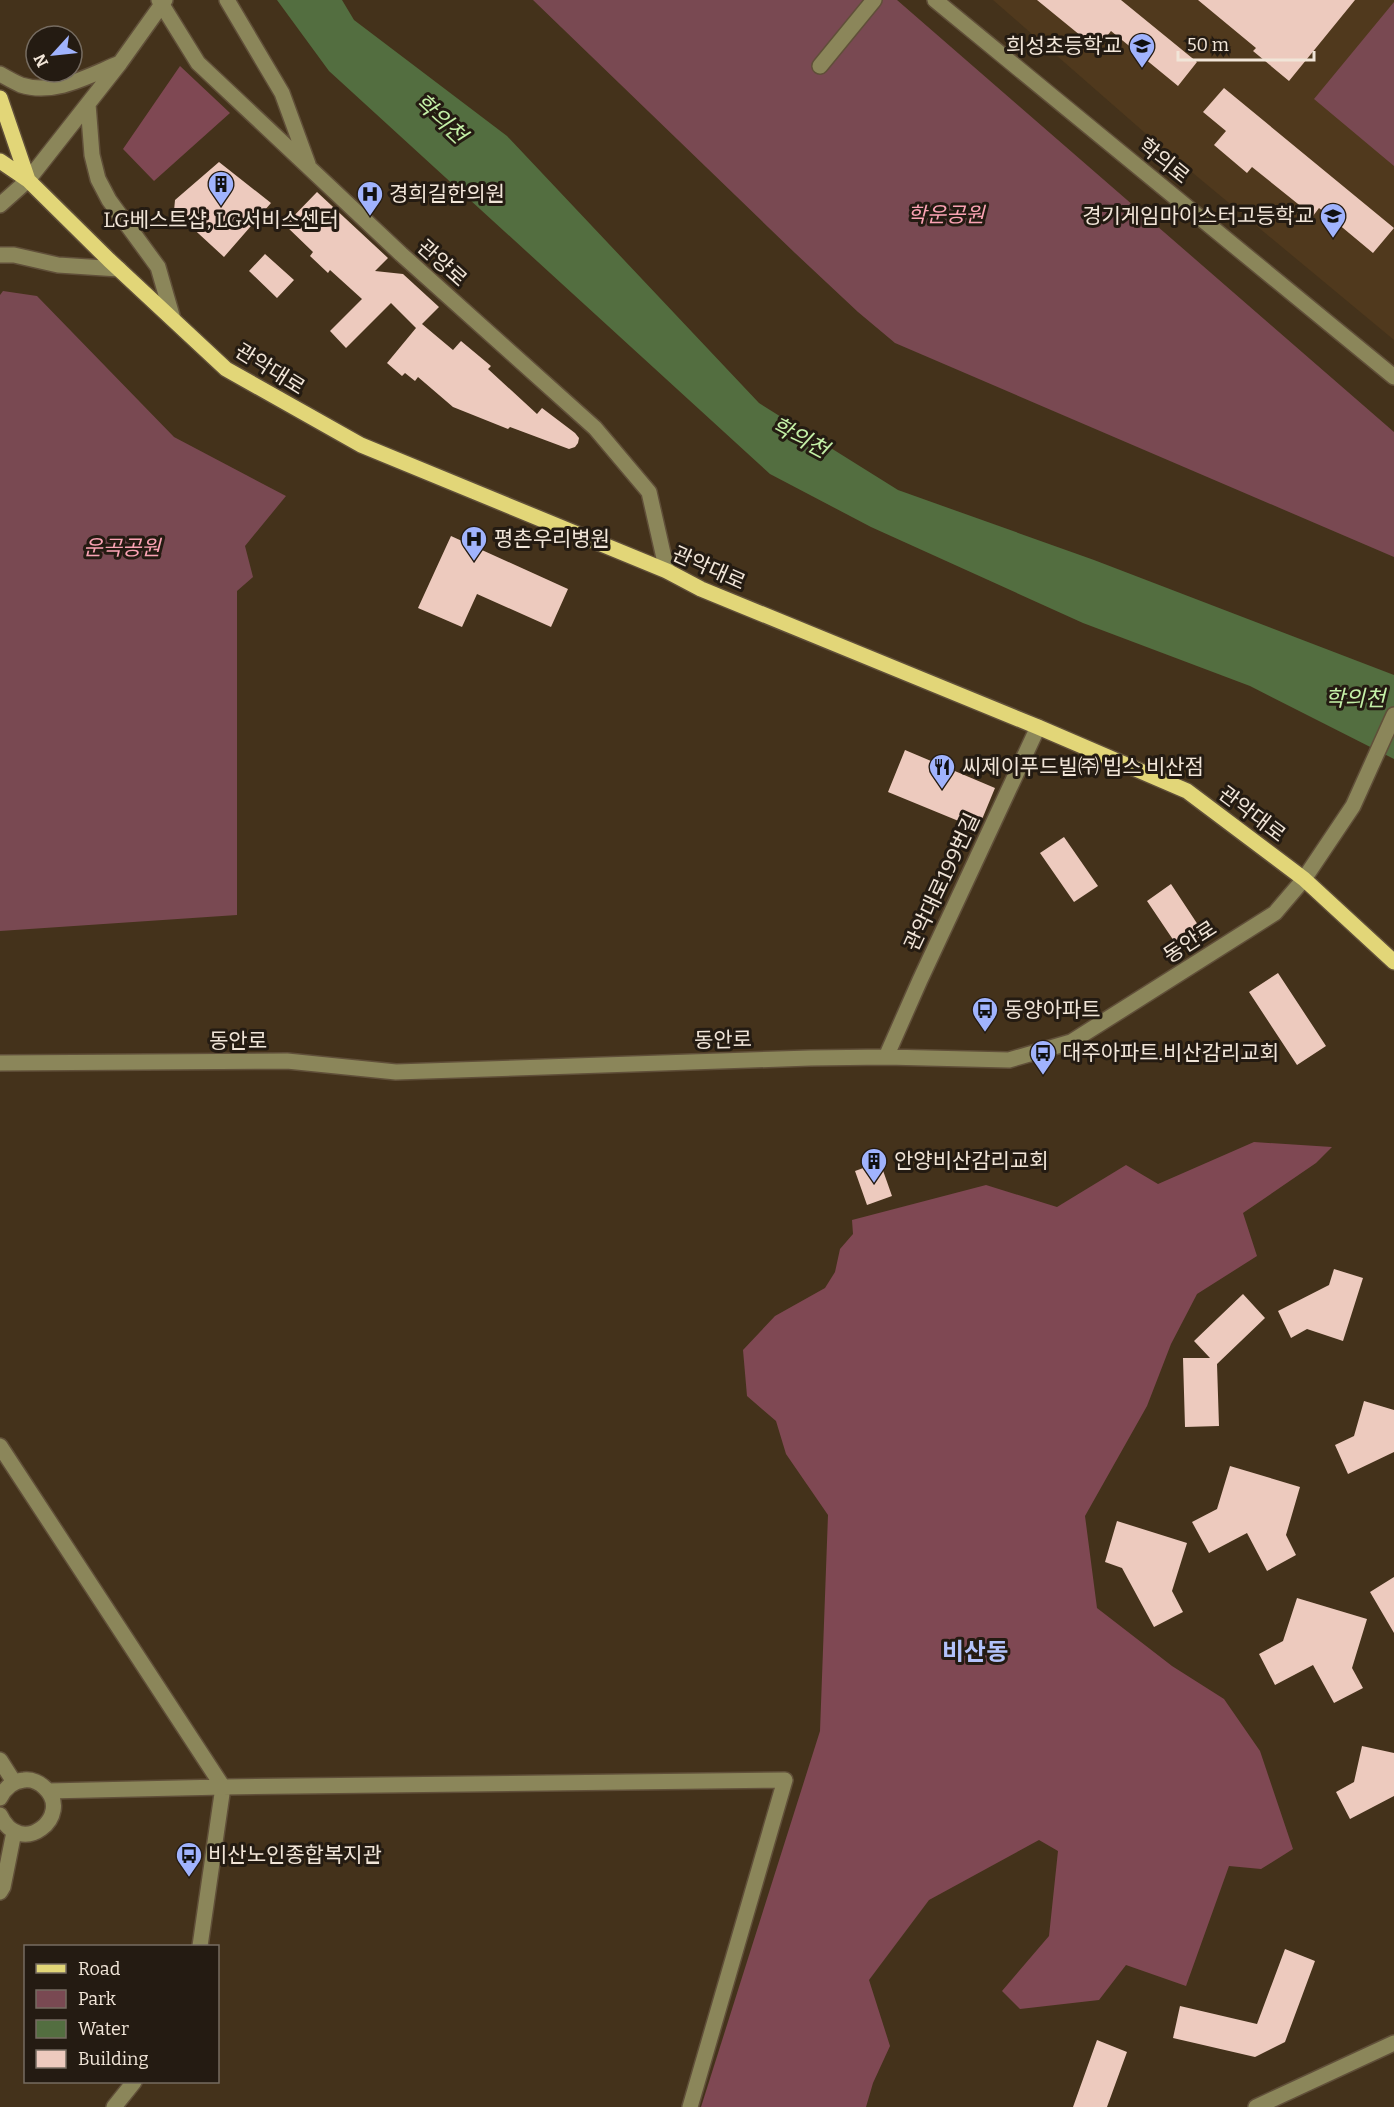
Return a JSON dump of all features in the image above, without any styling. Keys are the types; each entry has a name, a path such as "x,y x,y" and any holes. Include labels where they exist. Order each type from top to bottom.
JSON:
{"main road":[{"name":"관악대로","path":"0,98 28,180"},
{"name":"관악대로","path":"0,161 28,180 119,270 226,369 361,446 1187,791 1304,879 1394,962"}],"street":[{"path":"227,0 282,93 309,167"},
{"path":"820,66 874,0"},
{"name":"학의로","path":"935,0 1394,377"},
{"path":"0,205 28,180 120,63 161,2"},
{"name":"관양로","path":"161,2 198,63 401,254 595,428 649,492 667,572"},
{"path":"0,74 21,85 60,86 120,63"},
{"path":"88,104 92,155 98,179 109,200 158,267 173,320"},
{"path":"0,255 24,257 58,265 119,270"},
{"name":"동안로","path":"0,1063 287,1061 396,1072 810,1058 1009,1060 1071,1042 1275,913 1304,879 1353,806 1394,716"},
{"name":"관악대로199번길","path":"886,1057 1038,727"},
{"path":"0,1446 223,1786 200,1945"},
{"path":"0,1760 14,1782"},
{"path":"0,1798 4,1789 14,1782 26,1779 39,1783 48,1791 53,1803 52,1814 47,1824 38,1832 26,1834 14,1832 4,1824 0,1815"},
{"path":"48,1791 223,1786 785,1780 690,2107"},
{"path":"0,1892 14,1832"},
{"path":"1256,2107 1394,2043"},
{"path":"114,2107 133,2083"}],"shaded area":[{"name":"경기게임마이스터고등학교","path":"993,0 1394,0 1394,340 1152,139"},
{"path":"180,66 230,113 154,181 123,149"},
{"path":"1254,1142 1332,1147 1316,1163 1243,1213 1257,1256 1197,1294 1171,1344 1147,1406 1085,1516 1097,1608 1172,1666 1224,1699 1260,1751 1293,1849 1261,1869 1229,1866 1186,1986 1126,1965 1099,2000 1020,2009 1002,1991 1049,1936 1058,1851 1039,1840 929,1900 869,1980 890,2046 873,2083 866,2107 701,2107 820,1731 828,1515 786,1454 776,1421 747,1396 743,1350 775,1316 825,1288 835,1272 840,1249 853,1234 852,1220 986,1185 1057,1207 1126,1165 1158,1184"}],"green space":[{"name":"학운공원","path":"533,0 897,0 1394,432 1394,557 895,343 795,253"},
{"path":"1394,2 1394,166 1314,99"},
{"name":"운곡공원","path":"3,291 37,296 174,437 286,496 245,546 253,577 237,591 237,915 0,931 0,295"}],"water":[{"name":"학의천","path":"277,0 342,0 354,20 507,136 759,403 898,490 1094,560 1394,675 1394,759 1250,686 1083,623 871,527 770,474 329,71"}],"building":[{"path":"1037,0 1121,0 1197,62 1178,86 1111,31 1097,49"},
{"path":"1198,0 1355,0 1289,81 1253,51 1256,48"},
{"path":"1224,88 1394,228 1373,253 1319,208 1313,216 1252,167 1247,173 1214,145 1226,131 1203,112"},
{"name":"LG베스트샵, LG서비스센터","path":"219,162 271,203 224,257 174,211 175,200"},
{"path":"317,192 388,258 375,271 403,274 439,307 422,324 453,350 461,341 491,366 488,369 537,414 542,408 575,433 579,438 575,447 569,449 510,427 508,429 453,407 418,377 415,381 405,373 402,376 387,363 416,328 391,303 346,348 330,331 362,299 330,270 328,273 310,256 313,252 285,225"},
{"path":"265,254 294,280 277,298 249,271"},
{"name":"평촌우리병원","path":"451,536 568,589 551,627 477,594 462,627 418,608"},
{"path":"905,750 995,788 978,829 888,792"},
{"path":"1064,837 1098,886 1074,902 1040,853"},
{"path":"1171,884 1204,934 1180,950 1147,901"},
{"path":"1278,973 1326,1046 1297,1065 1249,992"},
{"name":"안양비산감리교회","path":"880,1162 892,1196 867,1205 855,1171"},
{"path":"1334,1269 1363,1278 1343,1341 1307,1329 1291,1338 1278,1311 1329,1285"},
{"path":"1243,1294 1265,1318 1217,1364 1219,1426 1185,1427 1183,1358 1210,1358 1194,1341"},
{"path":"1364,1401 1394,1410 1394,1452 1348,1474 1335,1445 1354,1436"},
{"path":"1230,1466 1300,1487 1286,1535 1296,1555 1267,1571 1247,1533 1209,1553 1192,1522 1217,1509"},
{"path":"1117,1521 1187,1543 1172,1591 1183,1612 1154,1627 1122,1568 1105,1562"},
{"path":"1394,1577 1394,1633 1370,1592"},
{"path":"1297,1598 1367,1619 1352,1668 1363,1688 1334,1703 1313,1665 1275,1685 1259,1654 1283,1641"},
{"path":"1362,1746 1394,1753 1394,1796 1350,1819 1336,1792 1354,1782"},
{"path":"1285,1949 1315,1961 1285,2042 1255,2057 1173,2038 1180,2006 1257,2024"},
{"path":"1097,2040 1127,2052 1107,2107 1073,2107"}],"place":[{"name":"희성초등학교","path":"1142,69"},
{"name":"LG베스트샵, LG서비스센터","path":"221,207"},
{"name":"경희길한의원","path":"370,217"},
{"name":"경기게임마이스터고등학교","path":"1333,239"},
{"name":"평촌우리병원","path":"474,562"},
{"name":"씨제이푸드빌㈜ 빕스 비산점","path":"942,790"},
{"name":"동양아파트","path":"985,1033"},
{"name":"대주아파트.비산감리교회","path":"1043,1076"},
{"name":"안양비산감리교회","path":"874,1184"},
{"name":"비산노인종합복지관","path":"189,1878"}],"district":[{"name":"비산동","path":"975,1652"}]}
